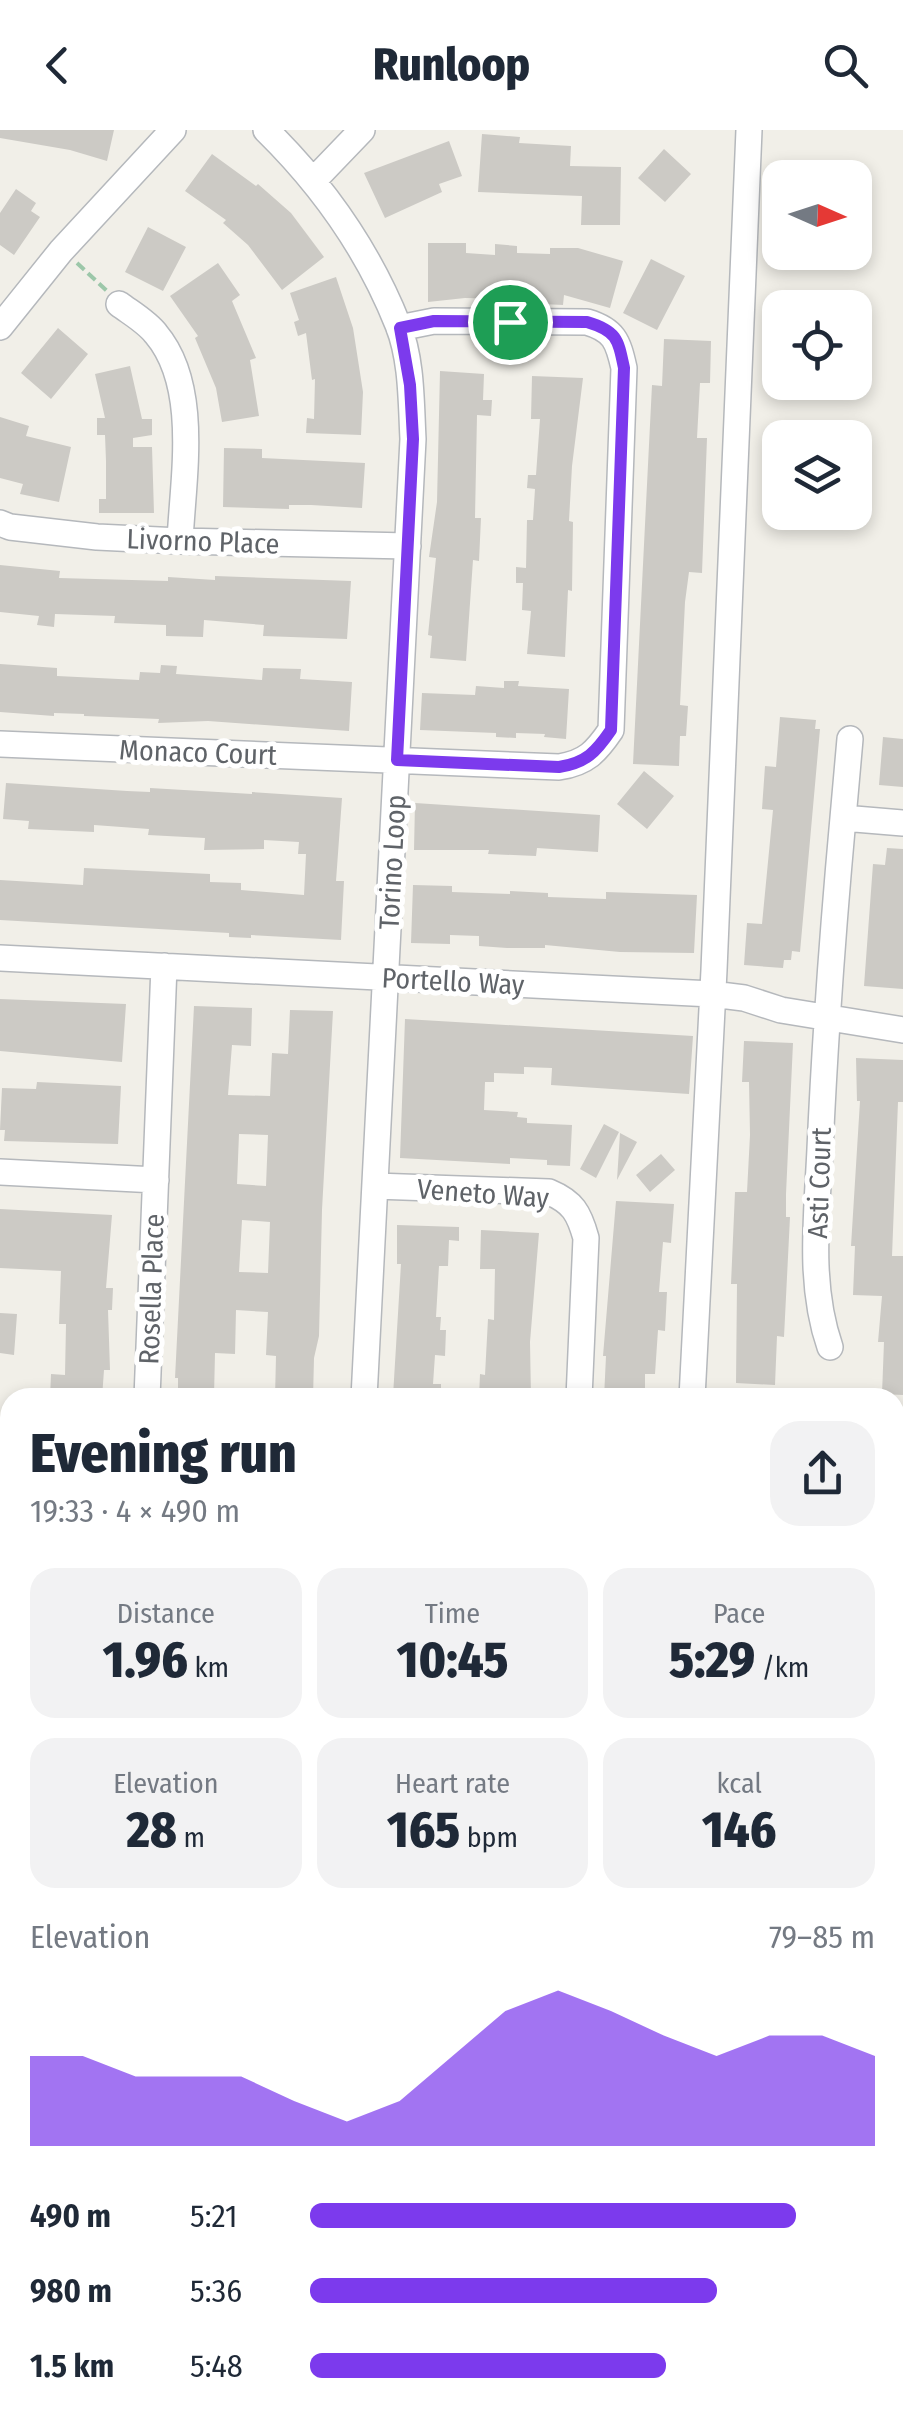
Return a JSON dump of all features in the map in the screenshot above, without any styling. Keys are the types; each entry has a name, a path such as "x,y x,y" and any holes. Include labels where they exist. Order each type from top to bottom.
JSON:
{"street":[{"path":"0,327 62,251 172,130"},
{"name":"Torino Loop","path":"266,130 314,180 352,235 400,328 410,385 413,439 365,1388"},
{"path":"314,180 362,130"},
{"path":"692,1388 749,130"},
{"path":"119,304 156,332 180,371 185,418 180,541"},
{"name":"Monaco Court","path":"0,744 559,767 578,764 595,753 611,730 624,368 618,341 607,328 587,322 434,321 400,328"},
{"name":"Livorno Place","path":"0,523 50,532 180,541 408,546"},
{"name":"Asti Court","path":"830,1348 823,1327 816,1272 826,1018 850,739"},
{"path":"843,818 903,823"},
{"name":"Portello Way","path":"0,958 712,994 903,1030"},
{"name":"Rosella Place","path":"147,1388 164,966"},
{"path":"0,1172 156,1180"},
{"name":"Veneto Way","path":"375,1186 549,1192 570,1201 586,1238 579,1388"}],"path":[{"path":"62,251 119,304"}],"building":[{"path":"0,130 114,130 107,161 0,138"},
{"path":"482,134 520,137 519,143 571,146 570,166 621,167 620,225 581,225 582,196 478,192"},
{"path":"449,141 462,176 439,184 442,192 385,218 364,173"},
{"path":"664,149 691,174 665,202 638,178"},
{"path":"212,154 258,184 291,213 324,257 282,290 248,245 223,223 226,220 185,191"},
{"path":"16,189 36,203 31,211 40,217 14,255 0,245 0,213"},
{"path":"148,227 186,247 163,291 125,272"},
{"path":"428,243 466,243 466,253 495,255 495,244 517,246 517,253 550,254 550,248 578,248 623,261 610,308 564,295 563,305 542,304 542,300 465,298 428,302"},
{"path":"651,259 685,276 657,330 623,313"},
{"path":"218,263 240,295 232,301 256,358 250,360 259,416 222,422 216,388 195,338 198,336 170,296"},
{"path":"336,277 353,328 363,392 361,435 306,433 307,418 314,419 315,379 312,380 306,333 298,336 294,322 299,320 290,293"},
{"path":"58,328 88,354 51,399 21,373"},
{"path":"664,339 711,341 710,383 700,383 697,438 707,438 702,573 689,572 685,602 680,705 688,706 686,736 680,736 679,766 633,764 652,385 662,386"},
{"path":"130,366 142,419 152,419 152,435 133,438 133,447 152,447 154,513 99,513 99,499 106,499 106,461 105,435 97,435 97,418 105,418 95,374"},
{"path":"440,371 484,374 483,400 492,400 491,416 477,415 475,518 481,518 479,561 473,560 466,661 430,658 432,636 428,635 436,558 429,557 437,502"},
{"path":"532,376 583,378 572,466 572,591 568,590 565,657 527,654 531,611 522,610 523,583 516,583 516,567 526,568 527,520 533,520 535,489 527,488 528,475 536,475 540,419 531,419"},
{"path":"0,417 29,426 26,436 71,447 59,502 20,494 23,484 0,478"},
{"path":"224,448 262,449 262,458 365,463 362,508 223,507"},
{"path":"0,565 60,571 59,578 168,581 168,577 215,580 215,576 351,581 347,639 263,636 264,625 204,620 203,637 166,636 166,625 114,623 115,616 55,614 54,627 37,625 39,616 0,612"},
{"path":"0,664 57,668 57,676 139,680 140,672 160,673 161,665 177,666 176,674 262,680 263,668 301,669 300,679 352,682 349,731 0,712"},
{"path":"504,681 519,681 518,686 569,689 566,739 544,737 545,734 516,733 516,738 496,737 496,733 420,730 422,693 475,695 476,686 504,688"},
{"path":"780,717 816,720 815,729 820,729 800,952 792,951 791,960 784,960 783,968 744,965 747,923 762,924 773,810 762,809 765,766 776,767"},
{"path":"883,737 903,739 903,787 879,785"},
{"path":"644,771 674,796 647,829 617,804"},
{"path":"6,783 342,798 336,881 344,881 341,940 229,937 229,933 0,920 0,880 83,885 84,868 210,874 210,882 241,883 241,890 304,895 306,854 298,854 299,842 264,840 264,849 204,850 205,838 148,835 149,829 94,825 94,832 28,829 29,821 3,819"},
{"path":"415,803 600,815 598,852 537,848 536,856 488,854 489,850 414,850"},
{"path":"887,848 903,849 903,989 864,986 873,864 885,865"},
{"path":"413,885 452,886 452,892 548,893 548,897 606,899 606,892 697,895 694,953 545,945 479,946 479,936 450,935 450,944 411,943"},
{"path":"0,999 126,1004 122,1062 0,1051"},
{"path":"194,1006 252,1008 251,1046 232,1045 228,1095 270,1096 272,1053 288,1054 290,1010 333,1011 319,1336 313,1388 275,1388 276,1356 266,1355 268,1312 236,1310 235,1354 215,1353 214,1388 178,1388","holes":["239,1134 268,1135 266,1186 237,1184","242,1220 270,1222 268,1273 239,1272"]},
{"path":"405,1019 693,1036 689,1094 551,1085 552,1068 524,1067 524,1074 494,1073 494,1082 485,1082 484,1110 518,1112 517,1117 527,1118 527,1123 572,1125 570,1166 510,1158 510,1164 400,1158"},
{"path":"744,1041 793,1043 784,1337 777,1336 775,1385 736,1383 737,1284 731,1284 735,1192 747,1192 750,1135 749,1082 742,1082"},
{"path":"856,1058 903,1060 892,1256 903,1256 903,1388 882,1388 884,1342 878,1342 882,1296 853,1295 855,1246 851,1246"},
{"path":"37,1082 121,1086 118,1144 4,1141 5,1130 0,1130 2,1088 36,1089"},
{"path":"604,1124 619,1132 596,1178 580,1169"},
{"path":"620,1133 637,1142 617,1180"},
{"path":"661,1154 675,1170 650,1192 636,1175"},
{"path":"616,1201 674,1204 671,1243 663,1242 659,1292 667,1292 665,1331 658,1330 655,1374 645,1374 645,1388 604,1388 603,1356"},
{"path":"0,1209 112,1215 106,1288 113,1288 112,1310 108,1310 110,1370 104,1370 103,1388 50,1388 51,1374 65,1375 66,1324 59,1324 61,1271 0,1268"},
{"path":"397,1225 459,1227 459,1241 449,1240 448,1266 439,1266 436,1317 441,1317 440,1330 446,1330 445,1356 435,1355 433,1384 441,1384 441,1388 393,1388 401,1264 397,1264"},
{"path":"481,1230 539,1233 530,1342 531,1388 479,1388 480,1374 485,1375 488,1319 494,1320 495,1269 480,1269"},
{"path":"0,1313 17,1314 14,1355 0,1353"}],"route":[{"path":"434,321 510,322 587,322 607,328 618,341 624,368 611,730 595,753 578,764 559,767 397,760 413,439 410,385 400,328 434,321"}]}
